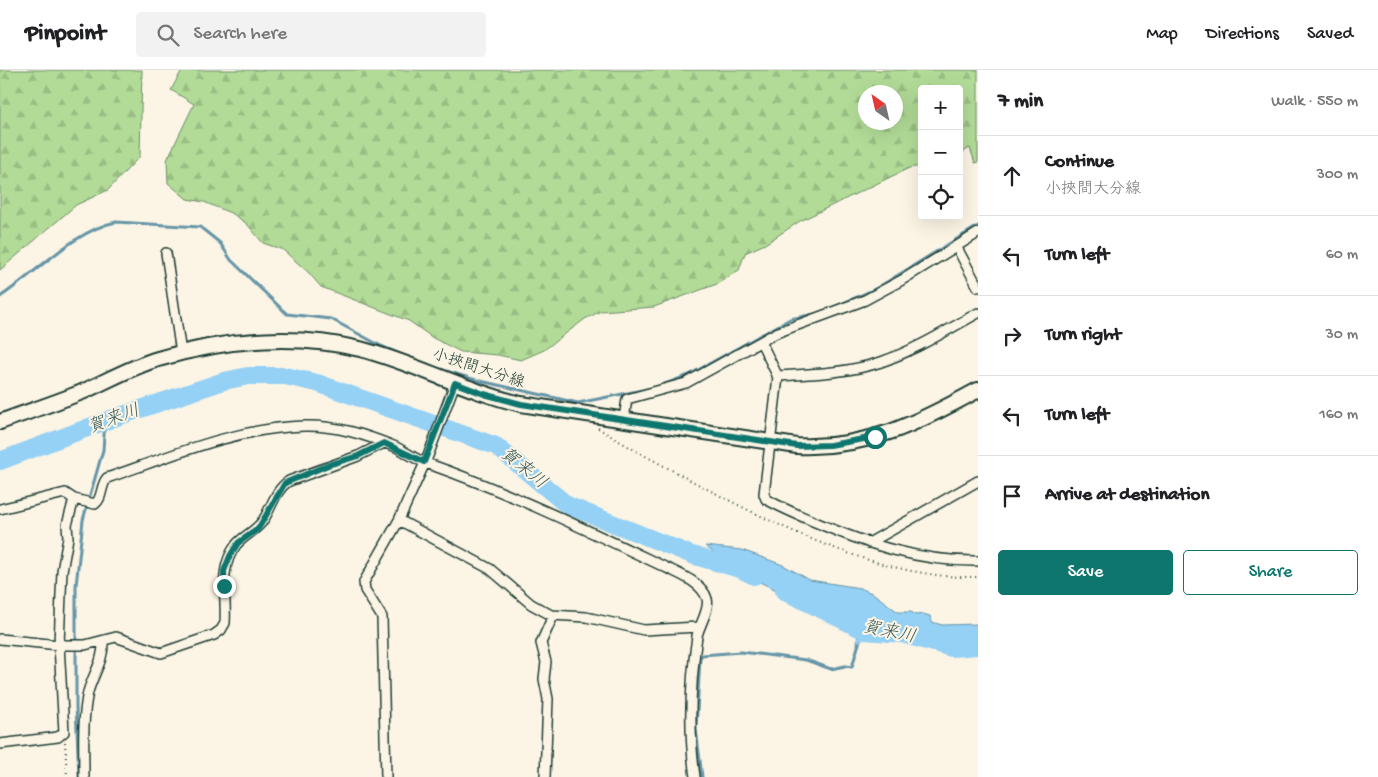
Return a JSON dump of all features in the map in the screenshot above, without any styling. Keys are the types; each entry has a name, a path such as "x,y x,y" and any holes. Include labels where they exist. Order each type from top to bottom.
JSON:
{"main road":[{"name":"小挾間大分線","path":"0,422 79,393 135,367 181,353 216,346 262,341 316,342 374,353 453,389 484,394 521,404 770,443 824,446 875,437 922,421 978,390"}],"street":[{"path":"624,419 627,399 686,384 787,328 825,316 865,300 978,234"},
{"path":"956,246 978,287"},
{"path":"166,253 181,353"},
{"path":"778,376 834,372 880,362 906,352 978,312"},
{"path":"761,342 778,376 764,494 766,499 817,523 869,542 924,558 978,561"},
{"path":"386,777 382,617 365,590 364,582 399,520 426,459 453,389"},
{"path":"0,509 65,493 74,499 95,504 99,500 101,487 107,478 246,432 304,426 328,427 357,433 426,459 490,486 687,578 707,598 708,604 698,628 693,665 689,735 695,777"},
{"path":"0,638 59,645 85,645 116,637 161,653 221,630 225,623 226,611 224,571 230,556 238,543 258,529 281,487 289,481 358,456 384,443"},
{"path":"869,542 978,481"},
{"path":"0,744 58,737 64,732 59,645 62,571 68,538 67,525 74,499"},
{"path":"399,520 490,569 531,604 553,616 586,617 644,630 698,628"},
{"path":"545,777 548,699 544,679 546,662 541,643 553,616"},
{"path":"84,777 84,718 88,692 103,653 103,641"}],"path":[{"path":"64,732 67,777"}],"green space":[{"path":"0,70 142,70 140,156 108,190 76,205 0,270"},
{"path":"182,70 978,70 978,162 975,163 970,148 963,152 963,85 918,85 918,167 909,168 800,221 765,244 745,253 739,270 717,284 654,307 601,311 585,319 544,350 521,360 498,355 461,352 433,338 409,321 321,287 308,272 283,250 263,243 247,224 233,214 204,202 187,199 168,183 167,160 194,104 171,90"}],"water":[{"path":"705,546 742,550 783,565 810,580 860,588 874,594 898,612 911,612 916,615 930,616 932,622 942,625 978,624 978,642 933,645 919,643 900,631 866,625 859,646 857,645 858,622 791,597 743,574"}],"waterway":[{"path":"0,297 71,243 101,227 116,222 200,227 220,243 231,260 287,314 331,319 381,346 407,357"},
{"path":"834,307 877,288 978,226"},
{"path":"665,384 689,375 790,319 819,313"},
{"path":"427,365 476,380 578,403 652,388"},
{"name":"賀来川","path":"0,461 111,419 224,381 248,376 285,376 317,383 496,446 567,505 692,555 740,569 754,576"},
{"path":"79,777 76,706 76,586 83,520 103,450 105,421"},
{"name":"賀来川","path":"784,591 865,631 902,634 952,648 978,646"},
{"path":"702,777 696,729 700,658 702,655 741,652 806,660 831,669 845,666 852,667 859,643"}],"route":[{"path":"224,586 224,571 230,556 238,543 258,529 285,483 306,476 328,465 367,453 384,443 424,462 428,456 455,383 496,398 521,404 752,441 797,446 819,446 842,444 875,437"}]}
